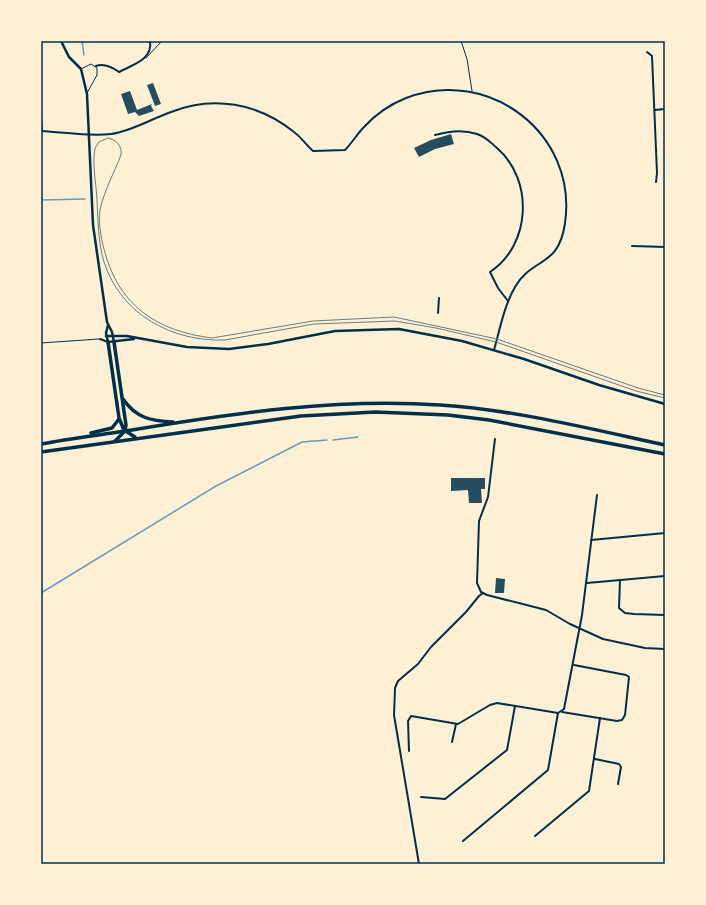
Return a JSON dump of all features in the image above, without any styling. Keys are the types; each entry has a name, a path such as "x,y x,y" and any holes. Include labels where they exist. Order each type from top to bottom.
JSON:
{"highway":[{"path":"108,342 119,418 125,431 136,438"},
{"path":"114,342 126,425 125,431 114,442"},
{"path":"122,397 129,407 141,417 158,421 182,422"},
{"path":"64,439 182,422 323,405 364,403 418,404 469,408 517,415 665,445"},
{"path":"41,452 301,416 399,412 489,420 665,454"},
{"path":"41,444 115,427 119,418"}],"street":[{"path":"61,41 69,57 81,69 87,94 93,225 108,324 114,342"},
{"path":"96,66 100,64 111,67 119,72 144,59 150,48 150,41"},
{"path":"647,52 652,56 655,110 656,182"},
{"path":"41,115 42,131 81,133 88,136 120,132 183,107 215,102 247,107 271,116 294,132 313,151 346,149 365,126 385,109 401,100 426,92 452,90 472,91 509,105 533,126 553,153 560,169 565,187 566,207 565,223 559,245 550,258 521,278 515,286 508,301 494,350"},
{"path":"655,110 665,109"},
{"path":"435,135 454,130 478,134 489,139 506,157 512,166 522,196 523,221 512,250 503,261 490,272 498,288 508,301"},
{"path":"632,246 665,247"},
{"path":"438,313 439,298"},
{"path":"108,324 106,336 108,342"},
{"path":"100,339 106,336 113,336 136,338 177,346 229,349 268,344 335,331 385,328 435,335 494,350 599,385 665,404"},
{"path":"100,339 108,342 114,342 136,338"},
{"path":"495,439 488,497 479,521 477,578 478,584 483,593 544,609 603,639 645,648 665,649"},
{"path":"562,712 566,704 580,628 597,495"},
{"path":"591,540 665,533"},
{"path":"586,583 665,576"},
{"path":"620,580 619,608 626,613 665,615"},
{"path":"420,864 394,715 395,688 398,681 418,664 431,647 466,612 478,596 483,593"},
{"path":"409,751 408,722 411,716 456,724 463,722 490,705 497,703 617,721 622,720 625,715 629,677 626,675 574,665"},
{"path":"421,797 445,799 507,750 515,706"},
{"path":"464,841 548,770 558,712"},
{"path":"535,836 589,791 600,718"},
{"path":"452,742 456,724"},
{"path":"595,759 619,764 621,767 618,784"}],"lane":[{"path":"144,59 162,41"},
{"path":"461,41 467,59 472,91"},
{"path":"81,69 88,64 96,66 98,72 87,94"},
{"path":"41,343 100,339"}],"building":[{"path":"153,83 161,104 155,106 147,85"},
{"path":"130,91 137,110 152,104 151,106 154,111 139,116 135,112 128,114 121,94"},
{"path":"451,134 454,144 435,149 419,157 414,148 431,140"},
{"path":"451,478 485,478 485,489 481,489 482,503 469,503 468,490 451,491"},
{"path":"496,578 505,579 504,593 495,593"}],"waterway":[{"path":"82,41 84,55"},
{"path":"41,200 85,199"},
{"path":"333,440 358,437"},
{"path":"41,593 216,486 302,442 327,440"}],"tram line":[{"path":"665,395 638,388 497,339 394,317 313,321 212,338 173,329 157,322 142,312 119,286 110,269 102,240 99,214 109,182 121,155 121,149 114,140 108,138 99,142 95,148 94,167 99,231 104,262 112,281 123,297 151,322 168,330 187,336 225,340 314,324 395,321 436,328 496,342 636,391 665,398"}]}
